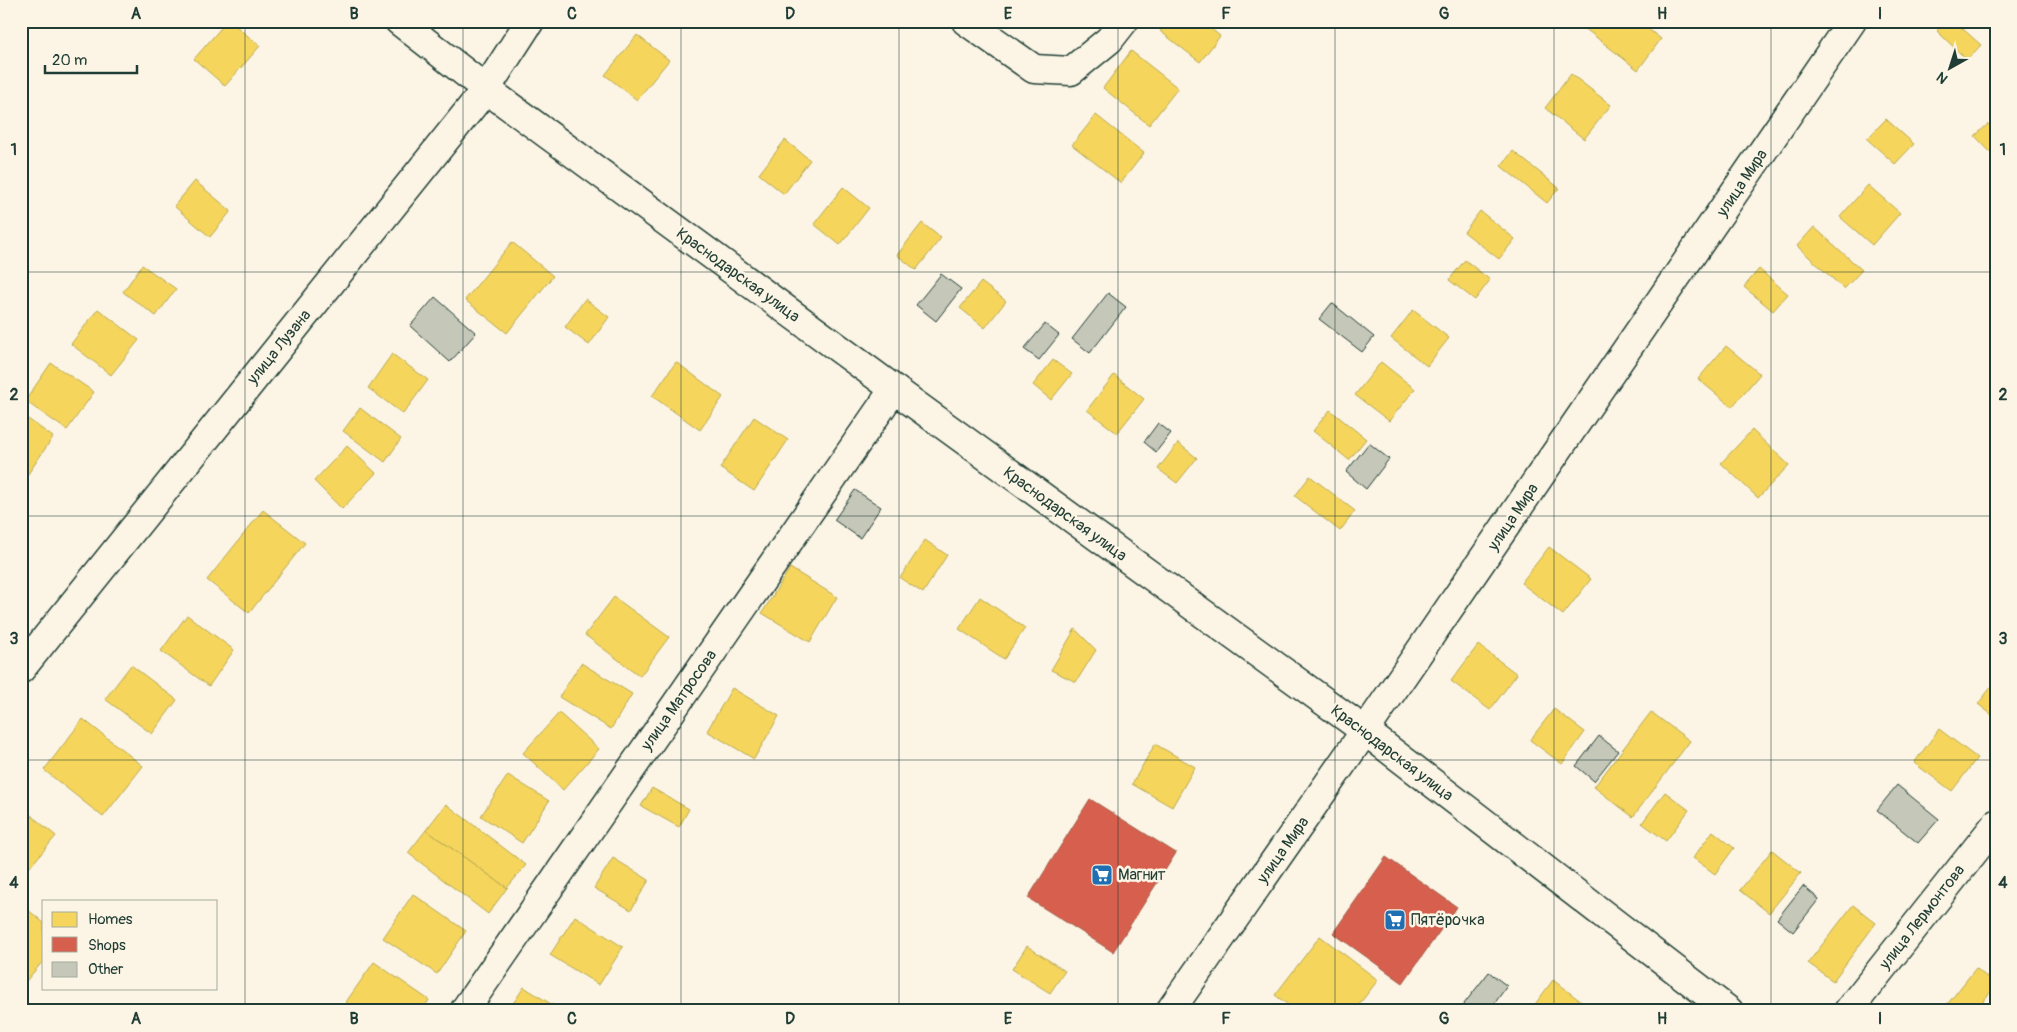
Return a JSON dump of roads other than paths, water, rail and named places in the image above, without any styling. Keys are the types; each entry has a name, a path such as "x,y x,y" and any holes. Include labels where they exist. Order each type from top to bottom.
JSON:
{"street":[{"name":"Краснодарская улица","path":"399,21 486,89 894,389 1366,731 1729,1011"},
{"name":"улица Лузана","path":"21,669 486,89 530,21"},
{"path":"966,21 1034,69 1071,71 1110,40 1124,21"},
{"name":"улица Мира","path":"1170,1011 1366,731 1852,21"},
{"name":"улица Матросова","path":"464,1011 894,389"},
{"name":"улица Лермонтова","path":"1848,1011 1996,824"}],"place":[{"name":"Магнит","path":"1102,875"},
{"name":"Пятёрочка","path":"1395,920"}]}
